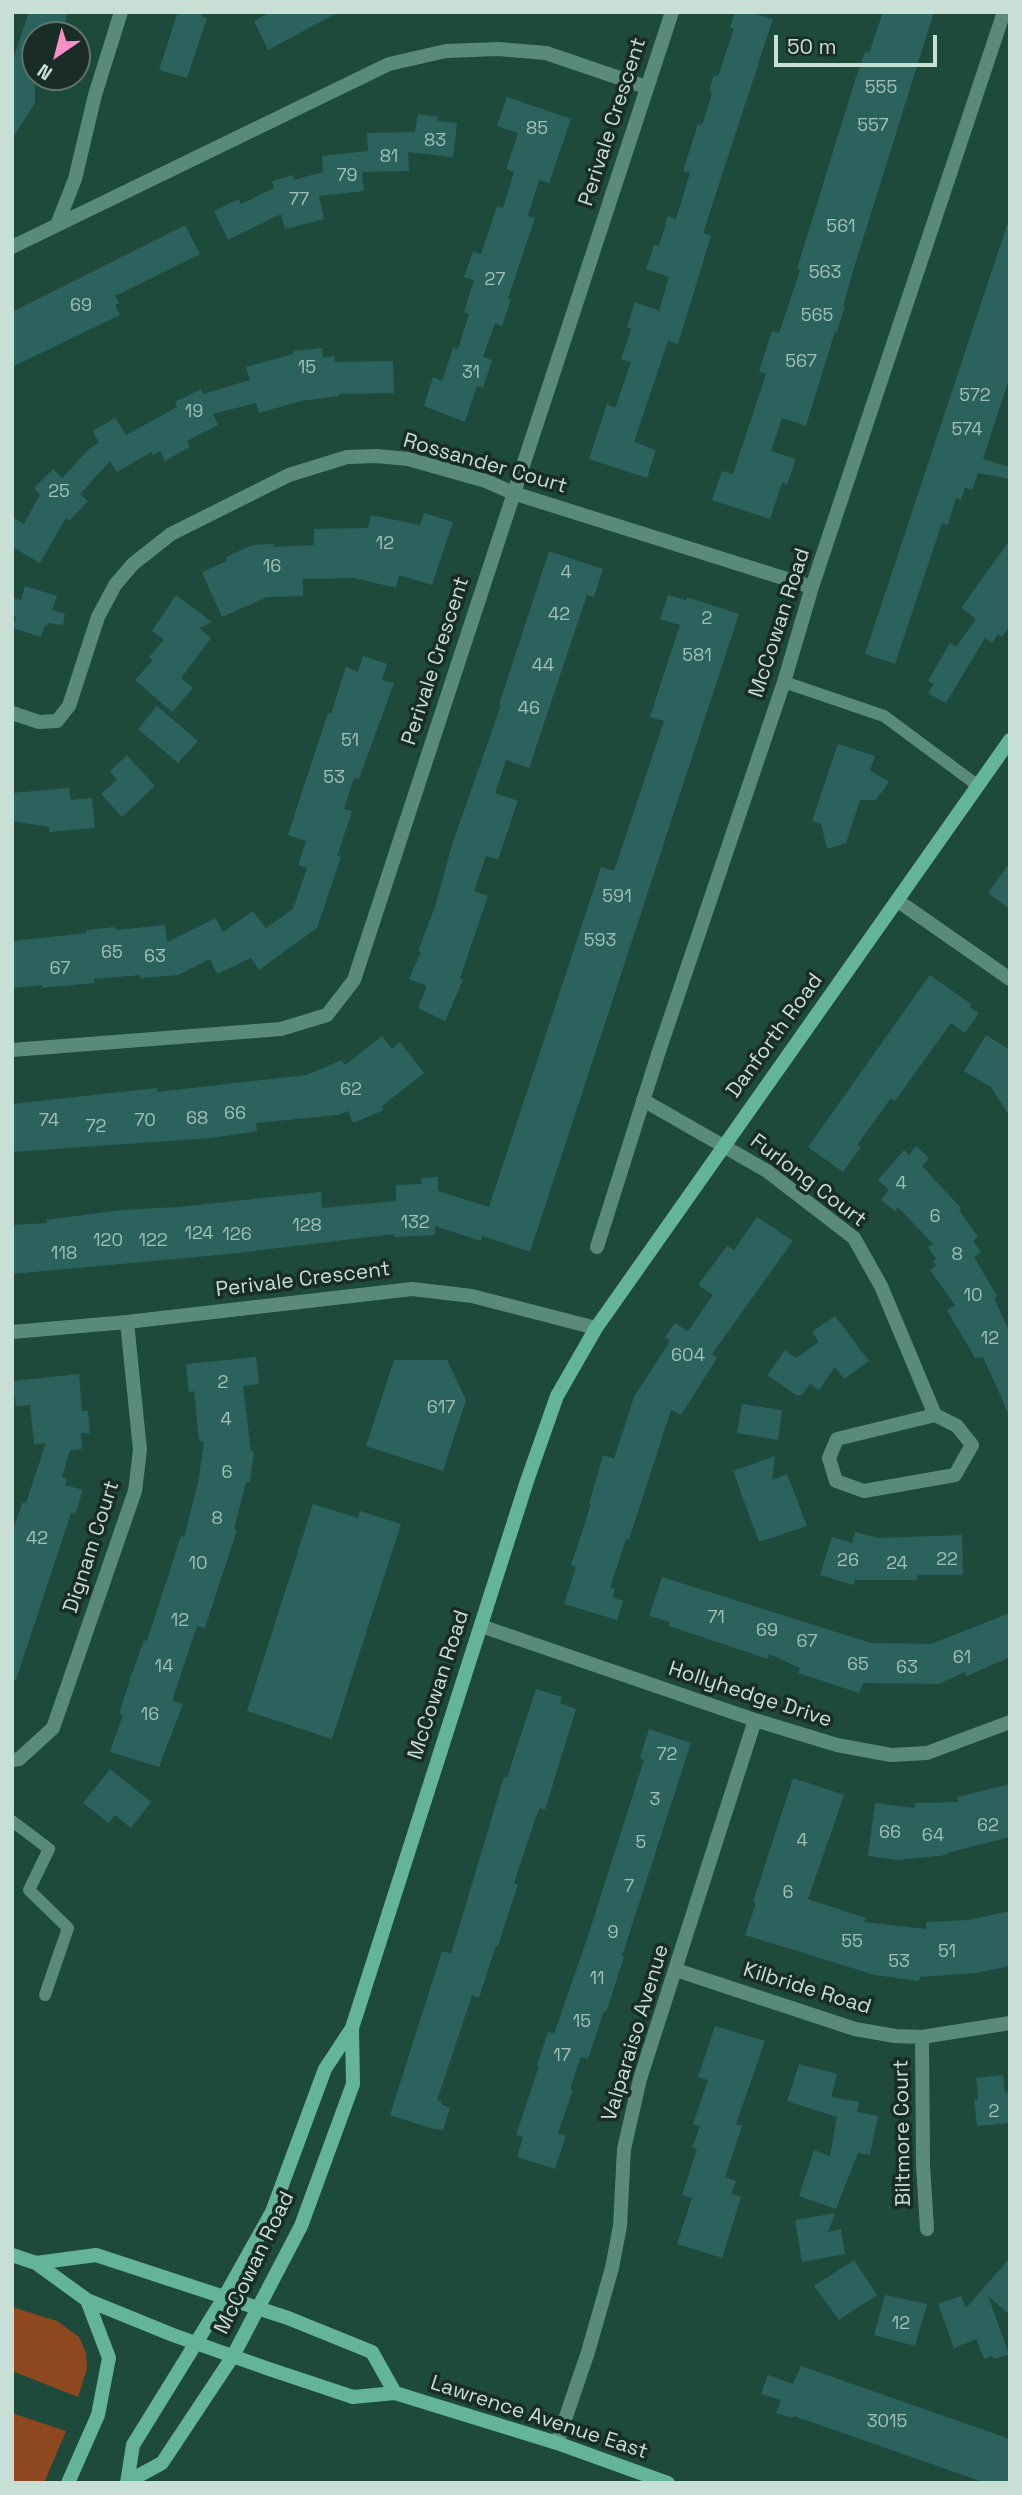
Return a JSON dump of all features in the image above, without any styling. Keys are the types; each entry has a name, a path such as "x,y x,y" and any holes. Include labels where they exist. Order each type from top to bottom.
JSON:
{"main road":[{"name":"Danforth Road","path":"576,1358 1010,740"},
{"name":"McCowan Road","path":"127,2482 133,2445 225,2296 272,2212 324,2069 352,2028 547,1420 576,1358"},
{"name":"McCowan Road","path":"127,2482 162,2463 233,2356 301,2226 353,2084 352,2028"},
{"name":"Lawrence Avenue East","path":"12,2255 36,2263 87,2300 233,2356 352,2397 395,2393 557,2442 668,2483"},
{"name":"Lawrence Avenue East","path":"36,2263 96,2255 259,2308 372,2352 395,2393"},
{"path":"68,2483 98,2415 109,2358 87,2300"}],"street":[{"path":"57,225 75,179 95,95 121,12"},
{"name":"Perivale Crescent","path":"12,1050 281,1029 327,1015 354,979 672,12"},
{"name":"McCowan Road","path":"597,1247 643,1100 784,682 812,587 1004,12"},
{"path":"12,247 389,64 446,51 498,49 546,53 646,87"},
{"name":"Rossander Court","path":"12,713 39,722 57,721 69,706 98,617 115,585 133,564 171,534 289,475 347,457 408,459 486,481 513,493 812,587"},
{"path":"898,901 1010,979"},
{"name":"Furlong Court","path":"643,1100 767,1171 854,1238 881,1286 934,1415"},
{"name":"Perivale Crescent","path":"12,1332 127,1322 412,1289 472,1296 596,1328"},
{"name":"Dignam Court","path":"12,1760 19,1759 53,1728 135,1491 140,1450 127,1322"},
{"path":"934,1415 957,1426 972,1445 955,1475 864,1491 836,1481 829,1458 837,1439 934,1415"},
{"name":"Hollyhedge Drive","path":"481,1626 755,1720 837,1745 891,1755 927,1753 1010,1722"},
{"name":"Valparaiso Avenue","path":"557,2442 588,2351 612,2267 620,2226 624,2149 632,2108 755,1720"},
{"name":"Kilbride Road","path":"676,1970 855,2029 895,2036 922,2037 1010,2023"},
{"name":"Biltmore Court","path":"922,2037 923,2165 927,2229"}],"lane":[{"path":"784,682 884,716 977,785"},
{"path":"12,1821 50,1849 29,1890 68,1928 45,1995"}],"shaded area":[{"path":"12,2307 57,2321 79,2337 86,2353 87,2369 78,2397 12,2371"},
{"path":"12,2413 66,2431 44,2483 12,2483"}],"building":[{"path":"29,12 68,12 65,21 26,21"},
{"path":"178,12 202,12 201,16 207,18 187,78 159,70"},
{"path":"271,12 339,12 268,50 254,21"},
{"path":"735,12 749,12 773,19 703,233 711,236 678,344 668,341 634,442 656,450 647,478 589,459 607,404 615,408 631,362 621,359 631,329 627,327 635,302 659,311 669,277 646,269 654,245 659,246 668,216 676,219 690,173 683,171 698,124 702,125 712,93 709,92 714,75 718,76 734,29 730,28"},
{"path":"883,12 934,12 852,274 845,307 806,426 782,418 771,451 796,459 787,484 782,483 770,519 712,500 722,471 733,474 766,374 759,371 772,331 779,333 855,80 865,52 869,53"},
{"path":"21,36 21,91 35,91 35,103 12,139 12,62"},
{"path":"507,97 571,119 549,183 539,180 528,216 535,218 508,298 511,299 502,326 495,323 483,357 492,360 483,388 477,386 465,422 424,406 433,377 442,381 453,348 458,349 469,314 464,312 474,280 464,277 473,252 481,254 497,206 503,208 514,172 506,169 518,133 497,126"},
{"path":"418,114 438,117 437,121 457,123 453,157 408,152 409,171 362,172 364,191 319,196 324,219 285,229 281,214 228,240 214,211 239,199 241,204 274,188 272,181 293,175 294,180 323,172 322,156 368,151 367,133 415,132"},
{"path":"185,225 200,254 115,296 119,303 115,305 120,315 12,367 12,312"},
{"path":"1007,225 1010,226 1010,376 983,459 1010,467 1010,479 978,473 972,490 965,487 961,500 956,498 948,525 942,523 895,664 865,654"},
{"path":"322,348 323,358 334,356 335,362 393,361 394,393 339,394 259,413 256,403 213,414 218,425 187,441 190,447 165,461 160,451 153,455 151,452 117,472 110,461 80,494 88,501 69,521 66,518 40,563 12,547 12,517 24,524 40,494 34,488 53,469 62,478 90,448 99,443 93,431 115,418 126,435 177,407 175,402 201,389 203,394 250,380 246,367 293,354 293,351"},
{"path":"424,513 453,522 432,585 399,575 396,588 354,578 303,579 303,596 267,597 222,617 202,572 227,561 226,557 252,545 314,545 314,529 368,528 371,515 420,525"},
{"path":"1010,540 1010,625 1002,637 998,634 992,643 985,638 946,703 928,693 934,684 928,681 950,643 956,647 976,619 961,608"},
{"path":"549,551 603,569 594,597 587,595 529,768 506,760 495,793 518,801 498,860 486,856 474,891 488,896 460,978 463,980 445,1021 418,1008 427,986 409,979 421,952 418,951 435,907 452,845 501,705"},
{"path":"25,586 57,596 52,610 65,614 63,625 48,623 41,637 13,628 16,617 12,616 12,598 21,600"},
{"path":"176,595 212,622 199,628 211,638 181,678 193,688 172,712 135,680 153,660 149,657 164,640 152,631"},
{"path":"668,595 686,600 687,597 739,614 530,1252 482,1236 481,1241 435,1226 435,1235 394,1237 394,1234 229,1254 12,1274 12,1225 47,1223 46,1220 122,1210 321,1192 322,1208 396,1201 396,1185 422,1184 421,1178 438,1177 438,1191 489,1207 601,867 614,871 664,721 650,717 680,625 660,619"},
{"path":"363,656 387,664 382,680 394,683 359,779 354,778 344,809 352,811 337,856 341,857 317,928 259,970 251,958 217,974 210,959 178,975 141,978 140,975 94,979 94,983 12,988 12,941 87,933 86,930 165,925 167,942 216,918 223,932 253,911 266,928 293,909 307,868 298,865 306,841 288,835 346,667 358,672"},
{"path":"157,706 198,741 178,763 138,729"},
{"path":"838,744 875,756 870,770 889,782 876,800 860,800 846,843 827,849 821,824 812,821"},
{"path":"127,755 155,786 122,817 101,794 117,780 110,771"},
{"path":"69,788 71,800 92,798 95,828 49,832 49,827 12,821 12,793"},
{"path":"1010,862 1010,909 988,893"},
{"path":"930,975 971,1004 970,1007 979,1013 965,1033 951,1023 895,1101 891,1098 857,1145 861,1147 843,1172 808,1147"},
{"path":"986,1035 1010,1050 1010,1117 991,1087 964,1071"},
{"path":"382,1036 392,1049 400,1042 424,1073 382,1106 384,1110 353,1123 348,1111 338,1115 256,1123 257,1131 212,1138 12,1152 12,1104 157,1088 157,1092 306,1075 342,1060 345,1065"},
{"path":"916,1146 929,1158 922,1166 961,1208 959,1210 978,1237 973,1241 981,1252 974,1257 997,1296 994,1298 1010,1333 1010,1417 983,1357 975,1358 947,1310 955,1305 930,1270 936,1266 933,1261 936,1259 928,1247 933,1244 898,1207 895,1211 881,1200 889,1190 878,1180 904,1150 909,1155"},
{"path":"757,1217 793,1241 712,1354 717,1358 681,1415 671,1410 629,1540 626,1539 610,1588 615,1589 612,1597 623,1601 617,1620 564,1604 576,1567 571,1565 591,1504 603,1455 614,1459 634,1397 670,1341 665,1337 675,1323 688,1331 713,1295 698,1285 727,1246 734,1250"},
{"path":"835,1316 869,1361 844,1379 835,1367 819,1390 810,1384 802,1395 796,1395 767,1375 785,1350 796,1358 819,1342 812,1332"},
{"path":"256,1357 259,1384 243,1386 251,1451 254,1452 250,1482 246,1482 234,1529 237,1530 205,1628 197,1626 172,1701 183,1704 159,1767 110,1752 123,1715 119,1713 131,1676 144,1640 147,1641 181,1536 184,1537 198,1483 204,1441 199,1441 194,1391 189,1392 186,1364"},
{"path":"394,1360 447,1360 466,1400 443,1471 366,1446"},
{"path":"79,1374 82,1411 88,1411 90,1433 81,1433 82,1449 70,1450 62,1477 67,1479 65,1485 83,1490 75,1514 71,1513 16,1680 12,1680 12,1531 23,1502 26,1503 46,1443 34,1444 30,1405 16,1406 13,1381"},
{"path":"742,1404 782,1410 778,1440 737,1433"},
{"path":"775,1456 772,1480 787,1474 807,1526 759,1542 733,1471"},
{"path":"313,1504 358,1518 360,1511 401,1524 332,1739 247,1711"},
{"path":"855,1532 879,1538 962,1535 963,1575 917,1575 917,1580 855,1580 854,1585 820,1575 832,1537 852,1543"},
{"path":"662,1577 871,1643 931,1644 1010,1613 1010,1657 967,1676 965,1672 939,1684 863,1683 859,1693 798,1673 800,1668 769,1654 768,1659 669,1626 670,1622 649,1616"},
{"path":"536,1689 562,1697 560,1703 576,1709 545,1810 540,1808 536,1817 514,1883 518,1884 498,1946 479,1998 472,1995 437,2100 450,2108 443,2130 433,2129 390,2115 442,1951 451,1954 504,1777 507,1778"},
{"path":"649,1729 691,1743 606,2012 604,2011 588,2059 581,2057 570,2089 573,2090 558,2133 566,2136 555,2169 517,2157 523,2137 516,2135 548,2032 554,2034 588,1936 644,1760 640,1758"},
{"path":"110,1769 151,1802 131,1828 115,1815 109,1823 83,1803"},
{"path":"793,1778 844,1795 808,1899 866,1918 864,1922 926,1929 926,1922 968,1920 1010,1911 1010,1966 976,1973 920,1977 919,1981 875,1975 745,1935"},
{"path":"1010,1784 1010,1837 947,1855 898,1860 868,1856 875,1803 915,1808 915,1803 958,1802 957,1797"},
{"path":"715,2026 765,2041 736,2124 742,2126 725,2177 736,2181 731,2193 741,2197 722,2258 677,2244 692,2198 682,2195 697,2149 692,2147 700,2127 693,2124 708,2080 698,2077"},
{"path":"799,2064 837,2074 831,2097 859,2102 857,2112 878,2116 870,2155 858,2153 836,2209 799,2196 814,2150 830,2156 837,2117 787,2101"},
{"path":"1003,2075 1005,2092 1010,2091 1010,2123 977,2126 974,2100 978,2099 976,2078"},
{"path":"835,2213 828,2232 841,2229 845,2254 802,2262 795,2220"},
{"path":"1010,2258 1010,2315 988,2296 1009,2354 984,2359 976,2339 954,2348 938,2304 961,2296 966,2308"},
{"path":"854,2260 877,2295 839,2320 814,2286"},
{"path":"885,2295 927,2304 915,2346 874,2335"},
{"path":"801,2366 1010,2439 1010,2483 986,2483 794,2416 793,2418 776,2413 781,2400 761,2394 768,2375 793,2384"}]}
